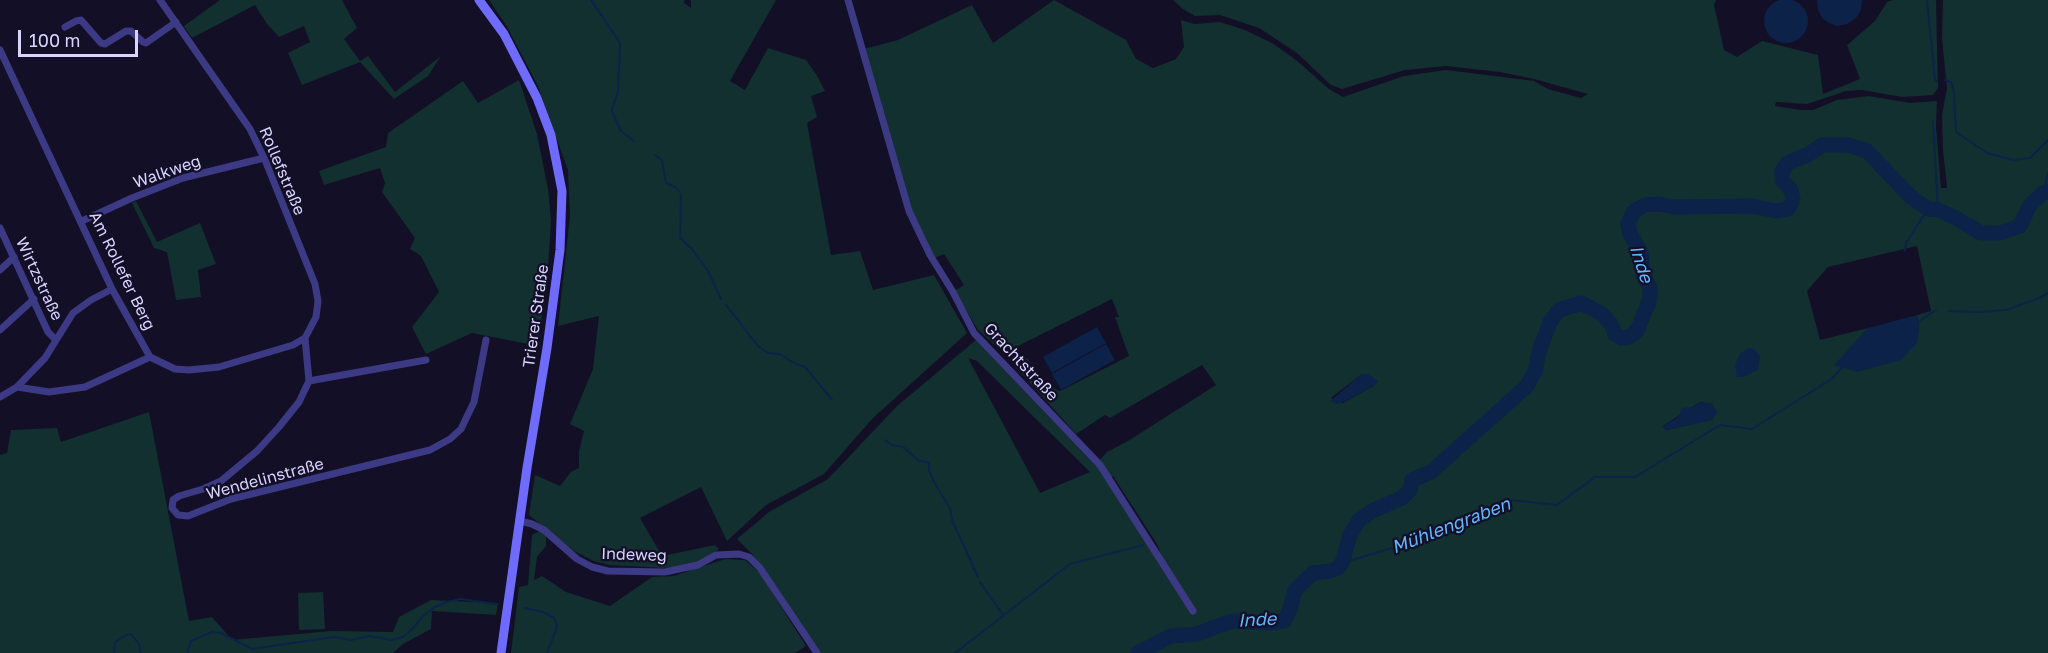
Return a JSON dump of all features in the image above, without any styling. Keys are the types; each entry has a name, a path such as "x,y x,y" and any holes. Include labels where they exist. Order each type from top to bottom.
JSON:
{"main road":[{"name":"Trierer Straße","path":"480,0 504,34 537,98 551,135 561,191 560,250 501,653"}],"street":[{"name":"Rollefstraße","path":"160,0 250,129 264,158 315,284 318,301 316,316 305,338"},
{"name":"Grachtstraße","path":"848,0 909,211 930,255 953,292 974,333 1100,465 1193,611"},
{"path":"65,27 81,20 101,43 105,44 126,31 130,31 146,43 176,21"},
{"name":"Am Rollefer Berg","path":"0,51 82,221 112,289 150,357 175,369 219,367 293,345 305,338"},
{"name":"Walkweg","path":"82,221 183,178 264,158"},
{"name":"Wirtzstraße","path":"0,228 48,332 56,340"},
{"path":"0,270 14,257"},
{"path":"0,397 17,387 45,358 73,313 112,289"},
{"path":"0,330 34,299"},
{"path":"305,338 309,381 426,360"},
{"name":"Wendelinstraße","path":"309,381 299,402 256,451 221,481 179,496 172,504 175,513 188,516 231,499 430,450 450,440 461,429 474,402 486,340"},
{"path":"17,387 49,392 85,387 150,357"},
{"name":"Indeweg","path":"520,521 544,530 577,559 592,567 608,571 665,572 698,565 716,555 740,554 749,557 760,568 817,653"}],"green space":[{"path":"220,0 342,0 357,28 344,39 360,61 368,56 395,92 441,56 428,76 394,99 360,62 302,85 288,53 310,42 304,26 279,37 255,5 192,38 184,26"},
{"path":"489,0 684,0 684,3 691,8 691,0 776,0 730,81 745,90 768,48 806,60 825,91 811,96 817,117 807,123 831,255 860,251 873,290 934,275 967,333 872,419 824,474 766,505 727,541 701,487 640,518 662,556 715,545 719,549 697,565 664,568 609,565 594,561 574,551 529,515 535,475 560,486 571,472 579,468 579,451 584,431 570,424 593,369 599,316 558,326 570,216 568,170 537,84 506,25"},
{"path":"1054,0 1126,40 1136,59 1153,68 1176,59 1184,47 1181,20 1194,24 1220,22 1245,30 1272,43 1296,60 1329,89 1343,97 1404,76 1446,70 1534,81 1548,89 1581,98 1588,94 1500,72 1446,66 1405,70 1342,89 1331,85 1297,53 1259,28 1220,15 1195,16 1173,0 1716,0 1714,5 1724,50 1737,57 1762,41 1818,55 1823,94 1860,79 1847,45 1875,21 1887,2 1936,0 1938,88 1933,95 1902,97 1862,90 1846,91 1807,104 1776,102 1775,106 1813,110 1837,100 1869,96 1910,103 1937,101 1936,126 1941,188 1947,188 1942,115 1947,88 1942,39 1943,0 2048,0 2048,653 819,653 753,555 737,539 769,512 828,479 897,406 976,340 1095,465 1107,452 1216,385 1202,365 1110,418 1105,415 1076,434 1014,365 1027,358 1042,383 1060,391 1129,356 1115,317 1119,317 1112,299 1004,353 978,330 955,291 964,285 944,254 934,258 910,210 864,49 898,40 972,5 993,43","holes":["1917,246 1931,311 1917,315 1919,328 1835,366 1868,328 1820,340 1807,291 1828,267","968,358 977,361 1090,472 1040,493","1362,374 1375,385 1343,403 1331,398","1700,402 1712,404 1711,420 1666,430 1663,426","1113,476 1157,544 1169,577 1107,480"]},
{"path":"519,80 537,134 548,189 551,220 548,269 538,346 472,333 426,354 412,327 439,292 421,256 410,249 415,238 382,192 385,183 380,168 324,185 319,171 386,147 388,133 463,81 478,103"},
{"path":"136,201 157,242 200,223 216,264 198,270 201,297 176,300 167,252 154,248 132,203"},
{"path":"149,412 189,621 212,617 232,640 331,631 393,632 399,617 431,600 498,603 496,615 432,611 431,629 403,644 393,653 0,653 0,455 7,453 11,430 57,428 61,442"},
{"path":"540,531 546,536 546,546 537,557 534,580 542,576 566,592 610,606 652,577 674,576 725,559 745,560 760,573 806,646 795,653 511,653 519,587 528,585 532,535"},
{"path":"323,592 325,629 299,630 298,593"}],"water":[{"path":"1786,-1 1795,0 1802,5 1807,12 1807,30 1802,37 1795,42 1786,43 1777,42 1770,37 1765,30 1764,21 1765,12 1770,5 1777,0"},
{"path":"1817,0 1862,0 1861,10 1856,18 1847,24 1837,26 1822,18"},
{"path":"1917,315 1919,328 1917,343 1901,360 1857,372 1834,365 1868,328"},
{"path":"1097,327 1106,343 1052,373 1043,357"},
{"path":"1106,344 1115,360 1061,390 1052,374"},
{"path":"1748,348 1753,348 1760,356 1758,370 1743,377 1737,377 1735,365 1740,354"},
{"path":"1362,374 1368,374 1378,381 1375,385 1346,401 1336,404 1330,401"},
{"path":"1700,402 1712,404 1717,412 1712,420 1666,430 1662,427 1680,415 1681,408 1692,407"}],"waterway":[{"path":"591,0 620,43 618,92 612,109 621,131 634,141"},
{"path":"1927,0 1935,80 1937,81"},
{"path":"1945,80 1951,82 1954,92 1956,132 1987,153 2013,160 2030,158 2048,140"},
{"path":"1933,121 1938,210"},
{"name":"Inde","path":"1138,653 1171,636 1197,634 1232,621 1268,623 1284,621 1295,590 1313,573 1330,571 1338,568 1342,563 1350,535 1359,520 1374,510 1402,498 1410,490 1412,480 1431,472 1527,386 1535,371 1550,322 1559,310 1581,303 1602,314 1611,324 1615,334 1621,338 1629,337 1637,331 1650,299 1650,288 1643,275 1641,252 1630,234 1628,224 1634,211 1645,205 1752,206 1776,211 1788,209 1793,200 1791,190 1782,180 1782,171 1788,163 1809,154 1822,145 1848,145 1867,151 1911,197 1928,209 1938,210 1954,217 1981,233 2000,233 2020,226 2030,205 2048,191"},
{"path":"655,155 662,160 666,183 680,192"},
{"path":"2043,193 2048,173"},
{"path":"681,195 680,238 692,249 708,271 721,299"},
{"name":"Mühlengraben","path":"1905,251 1906,243 1928,209"},
{"path":"1949,311 2006,310 2048,293"},
{"path":"726,305 758,346 768,353 780,354 805,367 832,400"},
{"path":"1918,322 1936,310"},
{"name":"Mühlengraben","path":"1342,563 1442,533 1510,500 1557,505 1595,477 1635,477 1720,425 1752,429 1830,380 1842,368"},
{"path":"885,440 892,445 903,447 918,460 929,463 934,482 950,508 952,520 978,577"},
{"path":"955,653 1070,564 1143,545"},
{"path":"980,582 1004,616"},
{"path":"187,653 191,641 212,632 221,633 252,649 334,637 351,640 370,636 392,640 403,637 423,616 447,602 461,599 496,604"},
{"path":"525,608 543,612 554,618 557,624 547,653"},
{"path":"114,653 115,642 131,634 139,644 141,653"}]}
